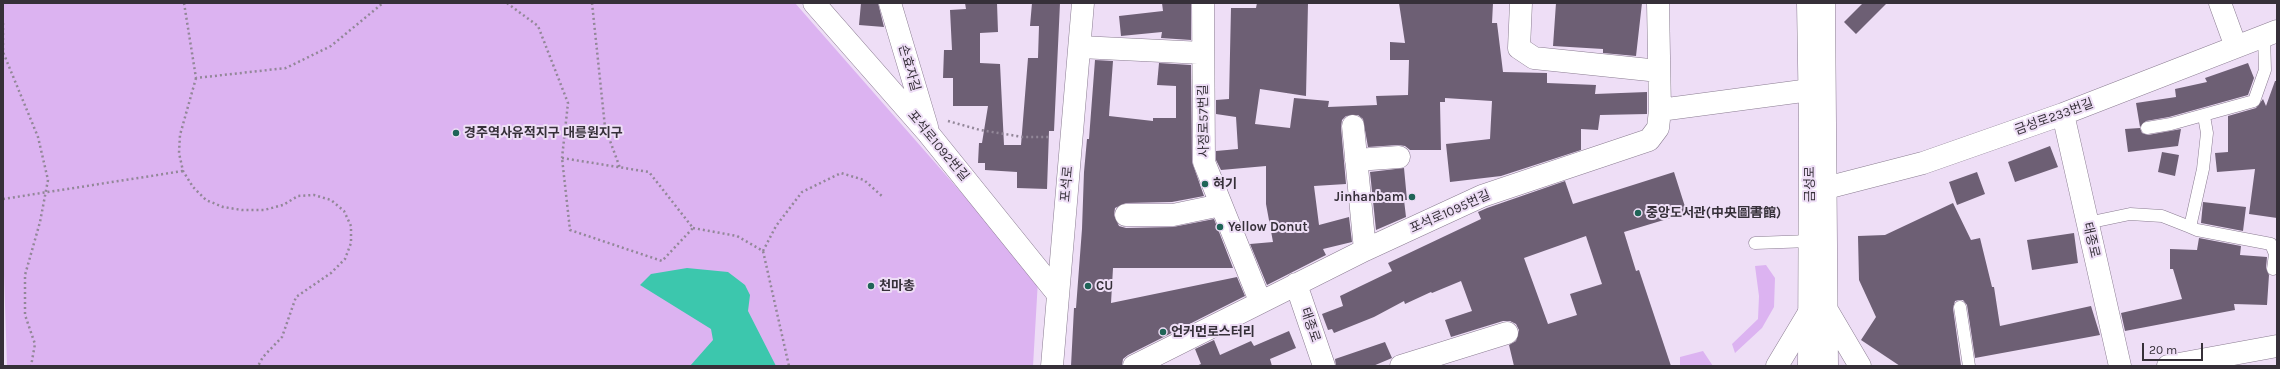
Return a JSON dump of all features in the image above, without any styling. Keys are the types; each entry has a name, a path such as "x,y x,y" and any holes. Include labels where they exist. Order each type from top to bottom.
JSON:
{"street":[{"name":"포석로1092번길","path":"814,3 926,123 1057,292"},
{"name":"손효자길","path":"890,3 926,123"},
{"name":"포석로","path":"1052,366 1057,292 1083,3"},
{"name":"사정로57번길","path":"1203,3 1204,162 1260,301"},
{"path":"1521,3 1519,48 1534,58 1659,71"},
{"name":"포석로1095번길","path":"1134,366 1260,301 1365,250 1482,196 1649,140 1658,128 1660,110 1658,3"},
{"name":"금성로","path":"1808,3 1810,90 1818,241 1818,310 1809,366"},
{"name":"금성로","path":"1818,241 1826,188 1824,3"},
{"path":"2220,3 2236,47"},
{"name":"금성로233번길","path":"1826,188 1924,163 2063,114 2271,34"},
{"path":"1080,46 1203,53"},
{"path":"1660,110 1810,90"},
{"name":"태종로","path":"2063,114 2120,366"},
{"path":"1353,126 1365,250"},
{"path":"1356,160 1399,157"},
{"path":"1126,215 1173,215 1221,204"},
{"name":"태종로","path":"1296,284 1324,366"},
{"path":"1777,366 1818,310 1860,366"},
{"name":"금성로","path":"1818,310 1827,366"},
{"path":"1401,366 1506,334"},
{"path":"2168,366 2277,346"}],"lane":[{"path":"2146,128 2204,116 2254,101 2265,70 2271,34"},
{"path":"2190,227 2203,169 2207,133 2204,116"},
{"path":"2087,223 2130,214 2162,216 2180,221 2197,230 2271,244 2275,254 2273,269"},
{"path":"1755,243 1818,241"},
{"path":"1960,306 1969,366"}],"path":[{"path":"184,3 196,78 180,135 179,153 183,171 192,187 206,200 223,207 264,210 282,204 298,196 314,195 331,200 344,211 351,226 351,243 345,259 331,273 296,297 282,337 263,357 258,366"},
{"path":"196,78 286,68 331,46 383,3"},
{"path":"507,3 538,26 568,103 562,158 570,230 662,261 693,228"},
{"path":"592,3 605,127 620,168"},
{"path":"3,23 3,52 38,137 48,180 40,222 25,276 25,315 35,344 31,366"},
{"path":"926,123 1023,137 1072,137"},
{"path":"562,158 649,172 693,228 737,236 763,251"},
{"path":"3,199 183,171"},
{"path":"789,366 763,251 776,226 802,192 841,173 864,180 883,197"}],"shaded area":[{"name":"경주역사유적지구 대릉원지구","path":"3,3 795,3 1038,280 1033,366 7,366 3,244"},
{"path":"1766,265 1775,278 1774,307 1762,328 1735,353 1732,344 1758,319 1759,296 1755,266"},
{"path":"687,268 728,272 745,285 750,295 748,311 776,366 690,366 713,340 711,329 640,285 651,274"},
{"path":"1703,351 1713,366 1680,366 1680,357"}],"building":[{"path":"861,3 878,3 884,27 859,25"},
{"path":"965,3 997,3 998,32 980,33 980,63 1000,64 1004,145 1021,145 1028,58 1038,58 1039,26 1030,26 1032,3 1060,3 1054,131 1049,131 1047,189 1017,188 1017,172 985,170 985,163 978,163 979,143 982,143 988,106 953,106 953,78 943,78 944,50 952,50 950,10 966,9"},
{"path":"1162,3 1191,3 1191,40 1161,38 1162,32 1121,36 1119,16 1163,11"},
{"path":"1257,3 1308,3 1306,96 1260,89 1255,124 1290,128 1294,98 1329,101 1328,107 1377,105 1376,96 1408,95 1409,60 1390,60 1390,42 1405,43 1399,3 1493,3 1492,23 1497,23 1503,72 1547,73 1547,83 1596,85 1595,94 1647,92 1647,114 1600,115 1598,130 1581,129 1581,150 1501,176 1450,182 1446,144 1490,139 1492,101 1445,98 1445,102 1440,102 1441,150 1410,150 1405,146 1398,145 1368,147 1363,119 1358,115 1346,116 1342,120 1341,127 1346,184 1314,186 1319,225 1349,217 1352,242 1323,249 1326,255 1267,285 1250,244 1273,242 1266,204 1266,166 1221,170 1216,160 1216,151 1238,149 1236,117 1216,114 1216,100 1229,99 1231,8 1256,8"},
{"path":"1556,3 1642,3 1636,56 1603,53 1603,49 1553,46"},
{"path":"1863,3 1887,3 1856,34 1844,22"},
{"path":"1095,60 1113,61 1109,116 1153,121 1153,118 1176,118 1176,86 1157,85 1159,63 1191,65 1192,162 1204,196 1172,202 1126,203 1115,208 1114,215 1119,226 1126,228 1173,227 1214,219 1233,268 1113,268 1111,303 1237,277 1245,296 1128,355 1123,359 1122,366 1071,366 1074,308 1076,308 1082,229 1084,172 1087,139 1089,139"},
{"path":"2248,63 2254,78 2248,95 2169,117 2146,121 2140,127 2136,103 2176,97 2175,89 2207,82 2205,78"},
{"path":"2275,81 2277,81 2277,218 2249,214 2255,169 2217,172 2215,153 2228,152 2228,116 2256,108 2263,99 2266,106"},
{"path":"2140,128 2142,133 2148,135 2181,129 2178,146 2128,152 2125,129"},
{"path":"2050,146 2058,167 2015,182 2008,162"},
{"path":"2162,152 2179,155 2175,176 2158,172"},
{"path":"1404,168 1407,200 1404,200 1406,217 1376,230 1370,172"},
{"path":"1674,172 1687,213 1624,232 1636,271 1639,270 1671,366 1514,366 1509,345 1516,341 1519,330 1516,324 1510,321 1503,321 1451,337 1445,320 1472,311 1461,281 1432,293 1431,292 1405,304 1404,301 1374,317 1334,333 1332,329 1328,330 1322,314 1343,306 1340,296 1392,271 1388,263 1481,219 1478,212 1565,181 1573,204","holes":["1586,236 1602,284 1570,294 1577,315 1548,324 1524,258"]},
{"path":"1977,172 1985,194 1957,205 1949,182"},
{"path":"2203,202 2246,207 2243,231 2201,223"},
{"path":"1953,203 1971,240 1980,238 1992,287 1994,287 2000,326 2091,306 2100,335 1975,358 1967,305 1963,300 1959,300 1955,301 1953,308 1961,366 1900,366 1861,340 1876,317 1859,280 1858,236 1885,235"},
{"path":"2074,233 2078,263 2032,270 2027,240"},
{"path":"2199,238 2241,246 2240,255 2267,257 2266,268 2269,275 2267,305 2234,304 2235,310 2125,331 2121,313 2182,299 2173,269 2170,269 2170,249 2197,250"},
{"path":"1289,331 1296,348 1270,359 1272,366 1196,366 1201,364 1195,349 1214,340 1220,355 1251,341 1254,346"},
{"path":"1385,342 1392,358 1373,366 1336,366 1335,359"}],"place":[{"name":"경주역사유적지구 대릉원지구","path":"456,133"},
{"name":"혀기","path":"1205,184"},
{"name":"Jinhanbam","path":"1412,197"},
{"name":"중앙도서관(中央圖書館)","path":"1638,213"},
{"name":"Yellow Donut","path":"1220,227"},
{"name":"천마총","path":"871,286"},
{"name":"CU","path":"1088,286"},
{"name":"언커먼로스터리","path":"1163,332"}]}
